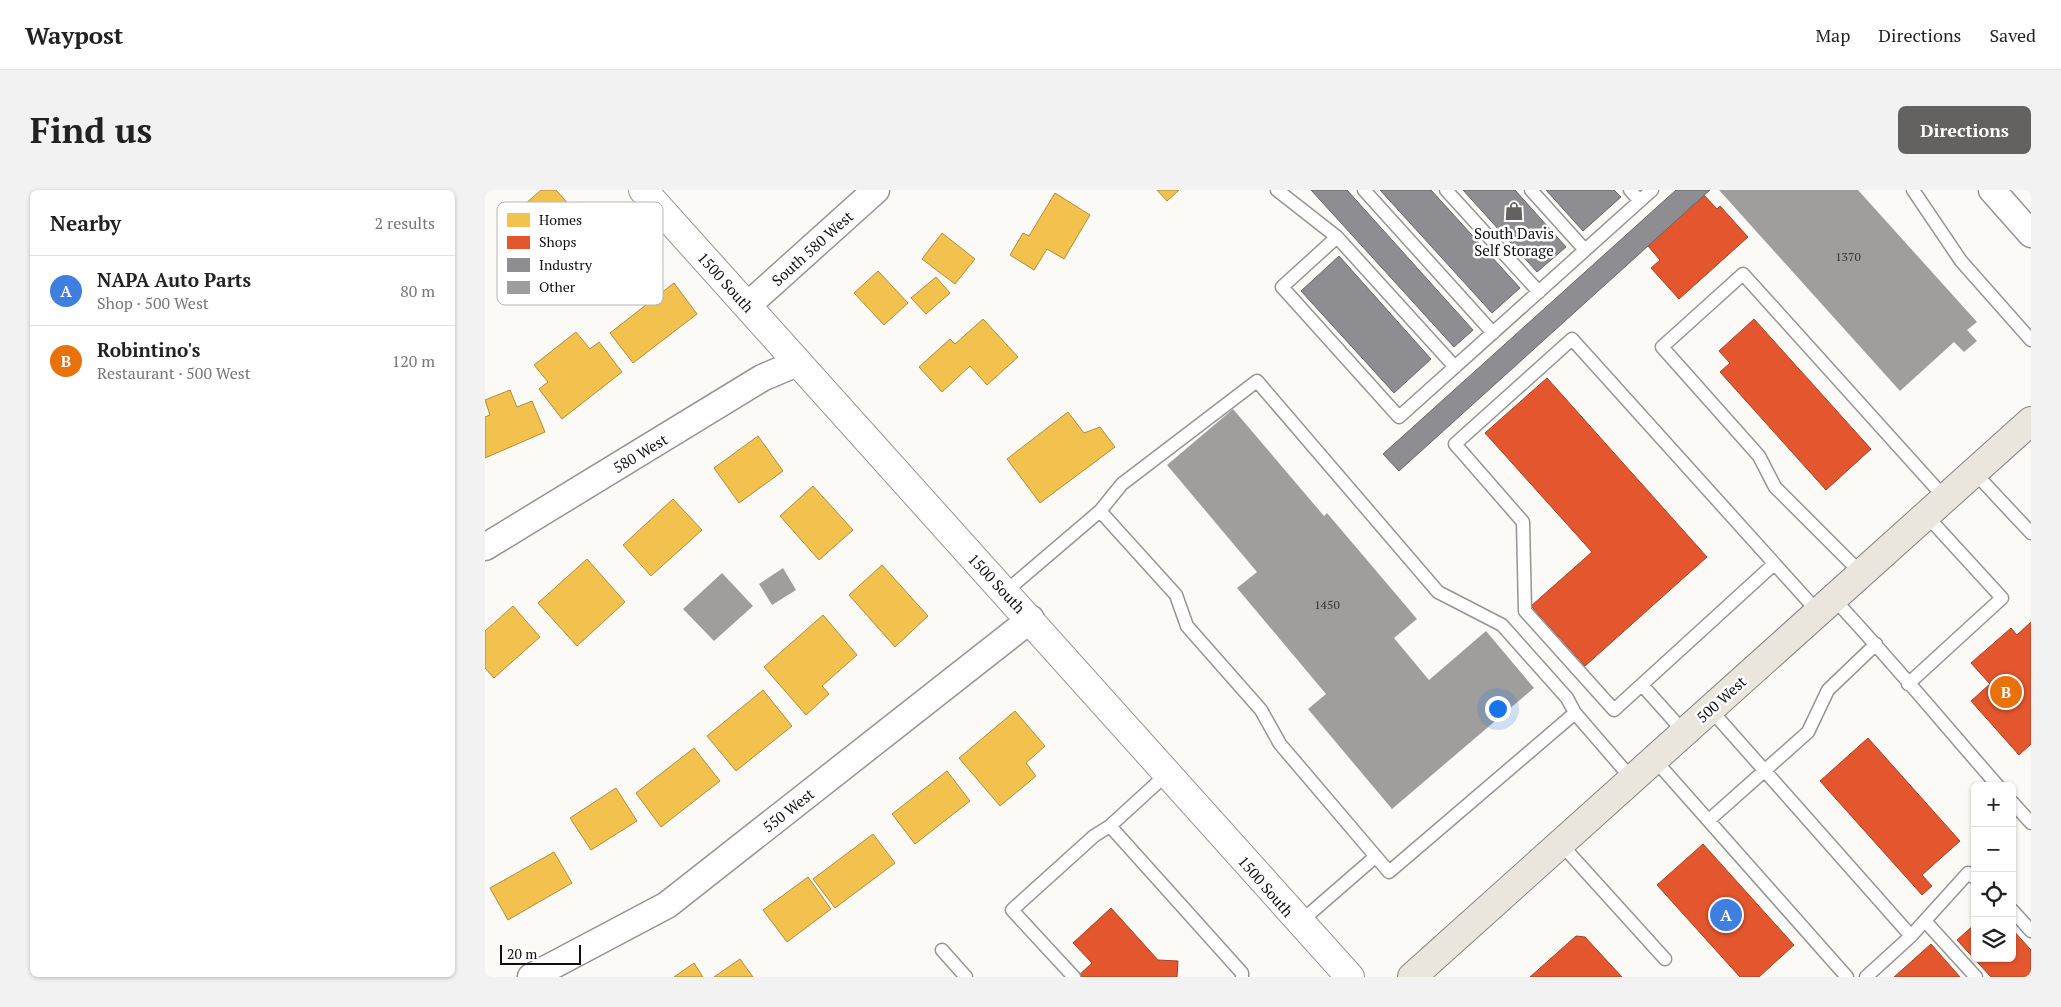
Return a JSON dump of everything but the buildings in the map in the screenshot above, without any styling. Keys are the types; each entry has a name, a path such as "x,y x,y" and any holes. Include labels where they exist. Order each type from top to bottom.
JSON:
{"main road":[{"name":"500 West","path":"1412,977 2031,421"}],"street":[{"name":"1500 South","path":"643,190 654,202"},
{"name":"South 580 West","path":"747,306 876,190"},
{"path":"1992,190 2031,234"},
{"name":"1500 South","path":"663,212 797,363 1031,619 1299,923 1350,977"},
{"name":"580 West","path":"485,548 762,378 797,363"},
{"name":"550 West","path":"531,977 667,905 1031,619"}],"lane":[{"path":"1277,190 1337,237 1455,367"},
{"path":"1364,190 1493,333"},
{"path":"1447,190 1539,292"},
{"path":"1531,190 1585,250"},
{"path":"1630,190 1640,201"},
{"path":"1337,237 1282,287 1399,417 1652,190"},
{"path":"1913,190 1961,261 2031,340"},
{"path":"1861,573 1775,487 1759,456 1662,347 1743,274 1936,506 2002,598 1907,684"},
{"path":"1774,564 1614,710 1525,611 1523,522 1455,444 1571,339 1774,564 1876,644 1907,684 1994,782"},
{"path":"1005,592 1100,511 1122,484 1257,381 1438,592 1502,625 1567,698 1575,713 1632,779"},
{"path":"1975,472 2031,533"},
{"path":"1100,511 1176,595 1187,626 1261,710 1280,744 1389,872 1575,713"},
{"path":"1709,820 1808,732 1828,690 1876,644"},
{"path":"1642,685 1684,732"},
{"path":"1710,709 1911,936"},
{"path":"1654,759 1847,977"},
{"path":"1073,977 1012,910 1094,836 1111,826 1167,773"},
{"path":"2016,807 2031,824"},
{"path":"1111,826 1242,973 1242,977"},
{"path":"1560,844 1665,959"},
{"path":"1299,923 1375,857"},
{"path":"1867,977 1911,936 1968,873 1971,875"},
{"path":"2016,914 2031,931"},
{"path":"1925,921 1976,977"},
{"path":"942,950 966,977"}],"place":[{"name":"South Davis Self Storage","path":"1514,211"},
{"name":"Robintino's","path":"2006,692"},
{"name":"NAPA Auto Parts","path":"1726,915"}]}
